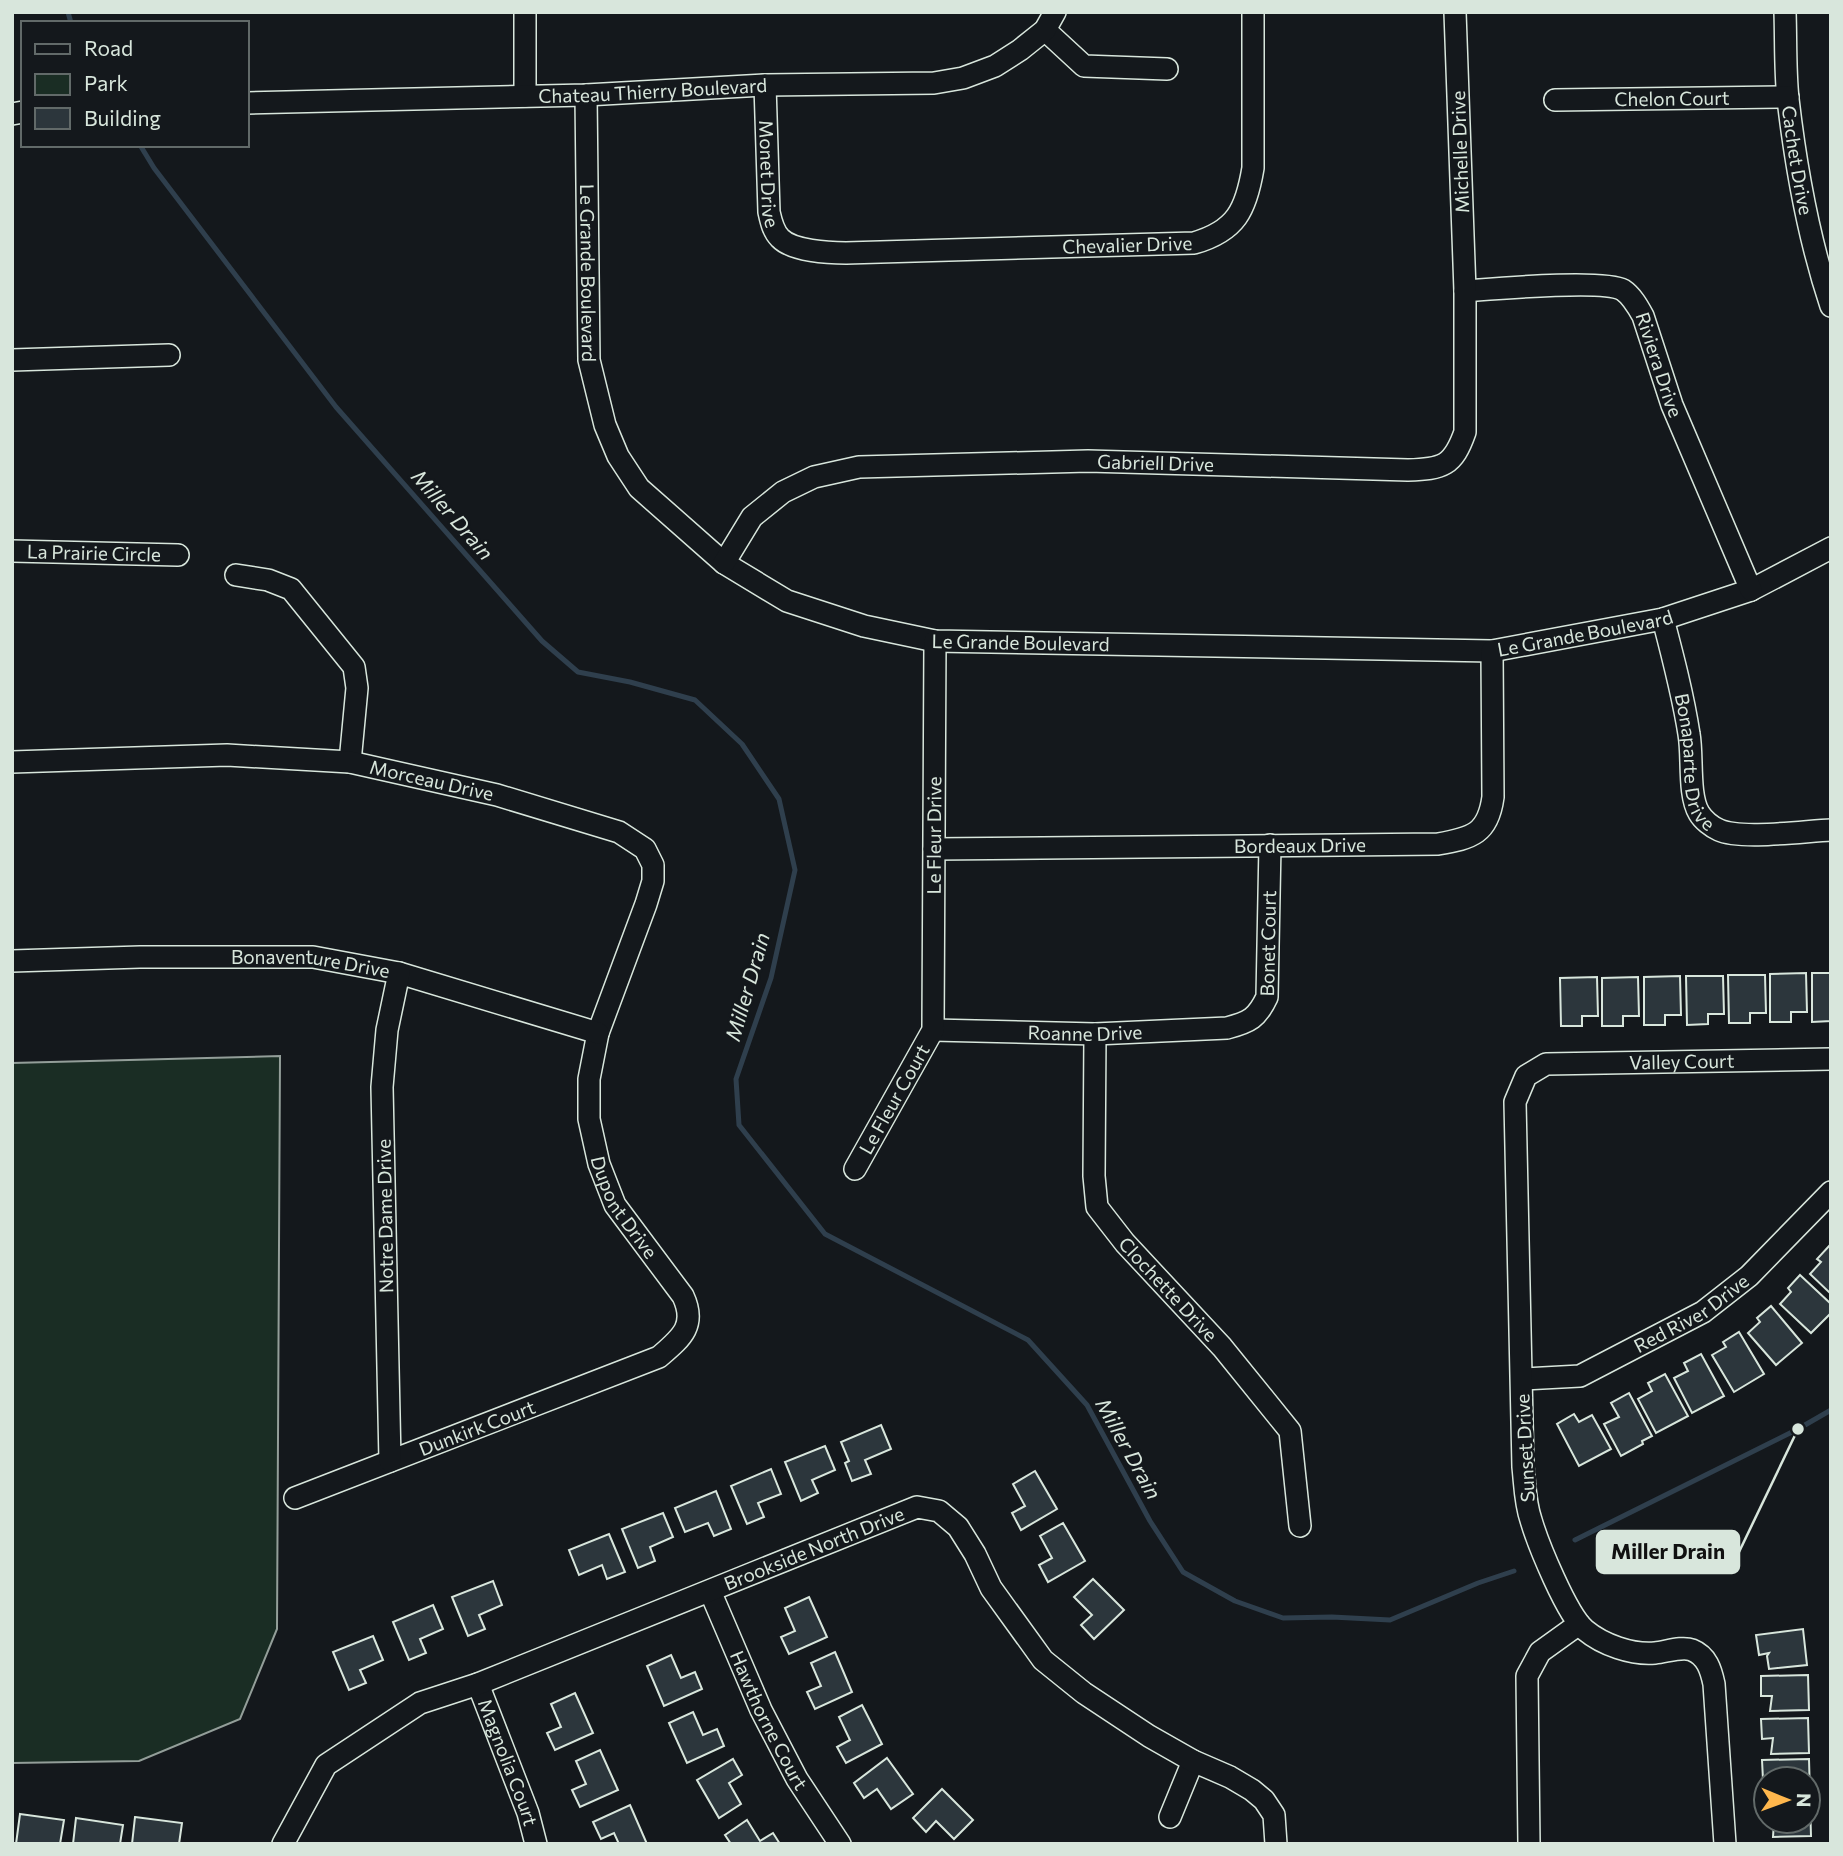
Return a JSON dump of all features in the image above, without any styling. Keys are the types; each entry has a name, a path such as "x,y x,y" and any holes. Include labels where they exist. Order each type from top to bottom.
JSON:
{"street":[{"path":"525,12 525,96"},
{"name":"Chevalier Drive","path":"800,247 821,252 846,253 1194,243 1215,237 1235,219 1249,190 1253,168 1253,12"},
{"name":"Michelle Drive","path":"1455,12 1465,291"},
{"name":"Cachet Drive","path":"1785,12 1788,97 1811,235 1831,306"},
{"path":"1050,21 1084,66 1167,69"},
{"name":"Chateau Thierry Boulevard","path":"248,103 586,95 765,85 933,83 964,78 995,66 1020,50 1050,21"},
{"name":"Monet Drive","path":"765,85 769,212 773,228 781,240 800,247"},
{"name":"Le Grande Boulevard","path":"586,95 589,360 605,425 618,456 639,488 724,563 787,601 864,626 935,641 1492,651 1663,620 1751,590 1831,548"},
{"name":"Chelon Court","path":"1555,100 1788,97"},
{"name":"Riviera Drive","path":"1465,291 1609,286 1624,291 1636,303 1643,316 1672,405 1751,590"},
{"name":"Gabriell Drive","path":"724,563 752,517 783,492 814,477 859,467 1088,461 1408,470 1433,469 1447,464 1459,450 1465,432 1465,291"},
{"path":"12,360 169,355"},
{"name":"La Prairie Circle","path":"12,551 178,555"},
{"path":"236,575 268,580 291,589 354,667 357,688 350,762"},
{"name":"Bonaparte Drive","path":"1663,620 1683,697 1698,812 1708,823 1720,830 1736,834 1831,830"},
{"name":"Le Fleur Drive","path":"933,1030 935,641"},
{"name":"Bordeaux Drive","path":"934,849 1438,844 1460,840 1473,834 1490,818 1493,797 1492,651"},
{"name":"Morceau Drive","path":"12,762 227,755 350,762 497,795 619,832 645,849 653,865 653,881 598,1033"},
{"name":"Bonet Court","path":"1236,1026 1244,1024 1259,1013 1268,997 1270,845"},
{"name":"Bonaventure Drive","path":"12,961 313,957 399,972 598,1033"},
{"name":"Notre Dame Drive","path":"390,1461 382,1087 387,1030 399,972"},
{"name":"Roanne Drive","path":"933,1030 1095,1034 1236,1026"},
{"name":"Le Fleur Court","path":"855,1169 933,1030"},
{"name":"Dupont Drive","path":"598,1033 589,1079 589,1119 599,1164 615,1205 689,1308 688,1324 681,1337 659,1357"},
{"name":"Clochette Drive","path":"1095,1034 1094,1176 1097,1207 1125,1243 1222,1347 1290,1431 1300,1526"},
{"name":"Valley Court","path":"1534,1070 1546,1064 1560,1063 1831,1059"},
{"name":"Sunset Drive","path":"1534,1070 1526,1076 1515,1102 1523,1467 1531,1520 1561,1592 1585,1630 1605,1642 1634,1652 1691,1649 1704,1658 1711,1669 1725,1844"},
{"name":"Red River Drive","path":"1522,1379 1580,1376 1703,1312 1749,1276 1831,1192"},
{"name":"Dunkirk Court","path":"295,1499 659,1357"},
{"name":"Brookside North Drive","path":"283,1844 326,1766 377,1729 420,1703 478,1684 917,1507 939,1511 958,1527 975,1554 991,1588 1044,1660 1084,1693 1193,1761 1252,1790 1264,1800 1274,1815 1276,1844"},
{"name":"Hawthorne Court","path":"710,1591 761,1710 797,1779 841,1844"},
{"path":"1529,1844 1527,1676 1540,1652 1579,1623"},
{"name":"Magnolia Court","path":"478,1684 528,1813 536,1844"},
{"path":"1170,1817 1193,1761"}],"green space":[{"path":"280,1056 277,1629 240,1719 139,1761 12,1763 12,1063"}],"building":[{"path":"1806,973 1807,1012 1791,1012 1791,1022 1770,1022 1770,974"},
{"path":"1812,973 1831,973 1831,1021 1812,1022"},
{"path":"1728,975 1765,975 1766,1013 1750,1013 1750,1023 1729,1023"},
{"path":"1680,976 1681,1015 1665,1015 1665,1025 1644,1025 1644,977"},
{"path":"1686,976 1723,976 1724,1014 1708,1014 1708,1024 1687,1025"},
{"path":"1597,977 1598,1016 1582,1016 1582,1026 1561,1026 1560,978"},
{"path":"1638,977 1639,1016 1623,1016 1623,1026 1602,1026 1602,978"},
{"path":"1830,1245 1831,1294 1810,1274 1821,1262 1817,1259"},
{"path":"1800,1275 1831,1304 1831,1313 1811,1333 1780,1304 1791,1292 1788,1288"},
{"path":"1771,1306 1802,1343 1776,1365 1748,1333 1760,1322 1757,1318"},
{"path":"1739,1332 1764,1374 1734,1392 1712,1355 1726,1347 1723,1342"},
{"path":"1701,1354 1724,1396 1692,1413 1674,1378 1688,1371 1684,1363"},
{"path":"1665,1374 1688,1416 1656,1433 1638,1399 1652,1391 1648,1383"},
{"path":"1629,1393 1652,1436 1621,1456 1604,1424 1619,1417 1611,1403"},
{"path":"1574,1414 1579,1422 1592,1415 1611,1449 1579,1466 1557,1424"},
{"path":"881,1425 891,1449 865,1460 871,1474 852,1481 845,1463 849,1461 841,1442"},
{"path":"825,1446 835,1470 812,1480 818,1493 801,1501 785,1462"},
{"path":"771,1469 781,1494 758,1503 764,1517 747,1524 731,1486"},
{"path":"1035,1471 1057,1509 1021,1530 1012,1513 1025,1506 1013,1484"},
{"path":"716,1491 731,1529 714,1536 708,1523 685,1532 675,1508"},
{"path":"663,1513 673,1537 650,1547 655,1561 638,1568 622,1529"},
{"path":"1063,1523 1085,1561 1048,1582 1039,1565 1052,1558 1040,1536"},
{"path":"609,1534 625,1572 607,1579 602,1565 579,1575 569,1550"},
{"path":"1093,1579 1124,1610 1094,1639 1081,1625 1092,1615 1074,1597"},
{"path":"493,1581 502,1605 479,1615 485,1629 468,1636 452,1597"},
{"path":"809,1597 827,1637 789,1654 781,1637 795,1631 785,1608"},
{"path":"433,1605 443,1629 420,1639 426,1653 409,1660 393,1622"},
{"path":"1803,1629 1807,1665 1769,1669 1769,1653 1759,1655 1756,1635"},
{"path":"373,1636 383,1660 360,1670 366,1683 349,1690 333,1652"},
{"path":"835,1652 852,1692 815,1709 807,1692 821,1686 811,1663"},
{"path":"671,1655 681,1678 695,1672 702,1689 664,1706 647,1666"},
{"path":"1808,1675 1809,1710 1770,1711 1772,1696 1761,1696 1761,1676"},
{"path":"575,1693 593,1733 555,1750 547,1733 561,1727 551,1704"},
{"path":"862,1705 882,1744 846,1763 837,1747 850,1740 839,1717"},
{"path":"693,1712 703,1735 717,1729 724,1746 687,1763 669,1723"},
{"path":"1808,1718 1809,1753 1771,1754 1773,1738 1762,1739 1761,1719"},
{"path":"600,1750 618,1790 580,1807 572,1790 586,1784 576,1761"},
{"path":"887,1758 913,1794 891,1809 877,1789 864,1798 854,1783"},
{"path":"733,1759 742,1775 729,1783 741,1804 719,1818 697,1780"},
{"path":"1809,1759 1809,1765 1762,1765 1762,1760"},
{"path":"942,1789 973,1820 954,1839 936,1821 926,1832 913,1818"},
{"path":"630,1805 647,1844 619,1844 614,1833 601,1839 593,1822"},
{"path":"20,1814 64,1820 60,1844 16,1844"},
{"path":"135,1817 182,1823 179,1844 132,1844"},
{"path":"76,1818 123,1825 120,1844 73,1844"},
{"path":"747,1820 760,1841 773,1833 780,1844 731,1844 725,1835"},
{"path":"1773,1835 1811,1835 1811,1836"}],"waterway":[{"name":"Miller Drain","path":"68,12 70,21"},
{"name":"Miller Drain","path":"141,147 154,168 336,407 542,641 578,672 630,682 695,700 742,744 779,799 795,870 771,978 736,1079 739,1125 825,1234 1028,1340 1087,1405 1150,1521 1183,1572 1235,1601 1283,1618 1390,1620 1514,1571"},
{"name":"Miller Drain","path":"1575,1540 1831,1410"}],"place":[{"name":"Miller Drain","path":"1798,1429"}]}
